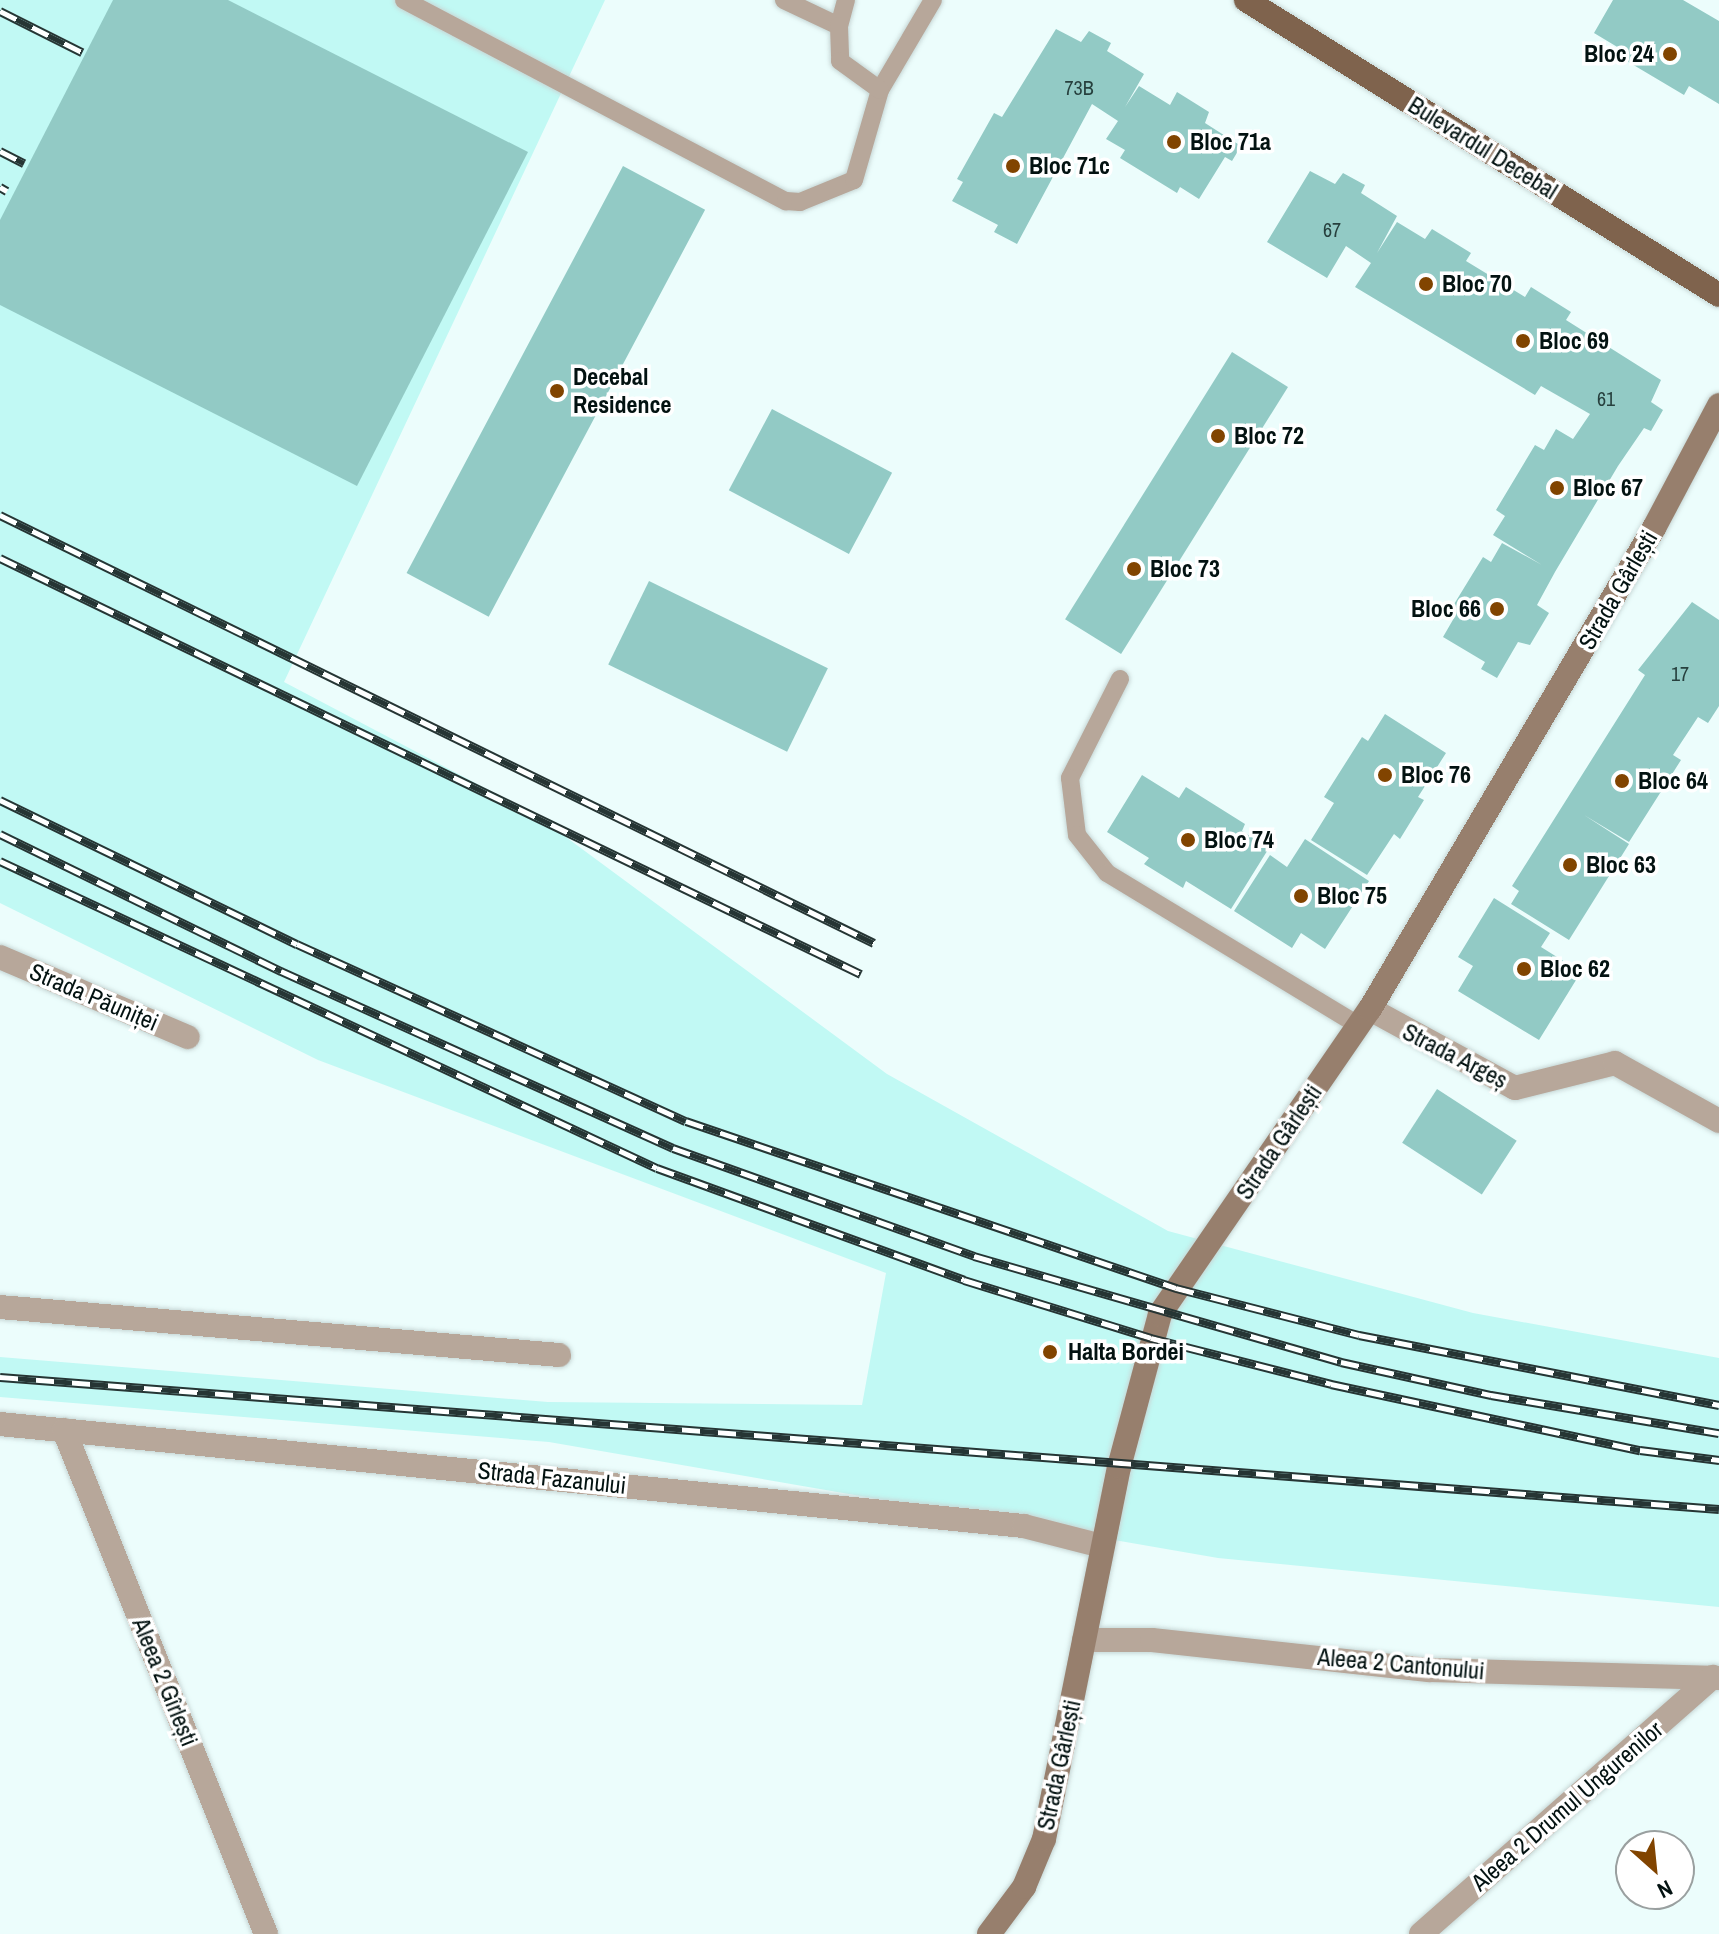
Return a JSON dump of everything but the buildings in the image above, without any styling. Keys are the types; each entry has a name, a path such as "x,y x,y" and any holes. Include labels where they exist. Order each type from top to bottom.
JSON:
{"main road":[{"name":"Bulevardul Decebal","path":"1246,0 1719,295"}],"street":[{"name":"Strada Gârlești","path":"989,1934 1024,1887 1044,1839 1102,1546 1160,1314 1364,1017 1654,528 1719,405"},
{"name":"Strada Păuniței","path":"0,957 188,1037"},
{"name":"Strada Argeș","path":"1364,1017 1515,1088 1615,1063 1719,1121"},
{"path":"0,1307 559,1355"},
{"name":"Strada Fazanului","path":"0,1424 1024,1526 1102,1546"},
{"name":"Aleea 2 Gîrlești","path":"64,1430 266,1934"},
{"name":"Aleea 2 Cantonului","path":"1084,1640 1152,1640 1430,1670 1716,1678"},
{"name":"Aleea 2 Drumul Ungurenilor","path":"1421,1934 1716,1678"}],"lane":[{"path":"404,0 786,201 800,202 854,180 880,90 933,0"},
{"path":"784,0 839,26"},
{"path":"846,0 839,26 840,61 880,90"},
{"path":"1120,679 1070,778 1077,835 1107,873 1364,1017"}],"shaded area":[{"path":"0,0 605,0 284,682 536,815 887,1074 1168,1231 1473,1313 1719,1358 1719,1607 1218,1558 549,1442 0,1397 0,1357 548,1402 862,1405 886,1273 318,1060 0,903"}],"railway":[{"path":"0,11 82,52"},
{"path":"0,151 24,163"},
{"path":"0,187 7,191"},
{"path":"0,515 874,943"},
{"path":"0,558 861,974"},
{"path":"0,800 297,944 686,1121 1176,1288 1359,1335 1719,1405"},
{"path":"0,834 281,971 673,1148 974,1256 1341,1362 1491,1395 1719,1433"},
{"path":"0,861 657,1168 964,1280 1151,1338 1331,1384 1640,1450 1719,1460"},
{"path":"0,1377 1719,1509"}],"place":[{"name":"Bloc 24","path":"1670,54"},
{"name":"Bloc 71a","path":"1174,142"},
{"name":"Bloc 71c","path":"1013,166"},
{"name":"Bloc 70","path":"1426,284"},
{"name":"Bloc 69","path":"1523,341"},
{"name":"Decebal Residence","path":"557,391"},
{"name":"Bloc 72","path":"1218,436"},
{"name":"Bloc 67","path":"1557,488"},
{"name":"Bloc 73","path":"1134,569"},
{"name":"Bloc 66","path":"1497,609"},
{"name":"Bloc 76","path":"1385,775"},
{"name":"Bloc 64","path":"1622,781"},
{"name":"Bloc 74","path":"1188,840"},
{"name":"Bloc 63","path":"1570,865"},
{"name":"Bloc 75","path":"1301,896"},
{"name":"Bloc 62","path":"1524,969"},
{"name":"Halta Bordei","path":"1050,1352"}]}
